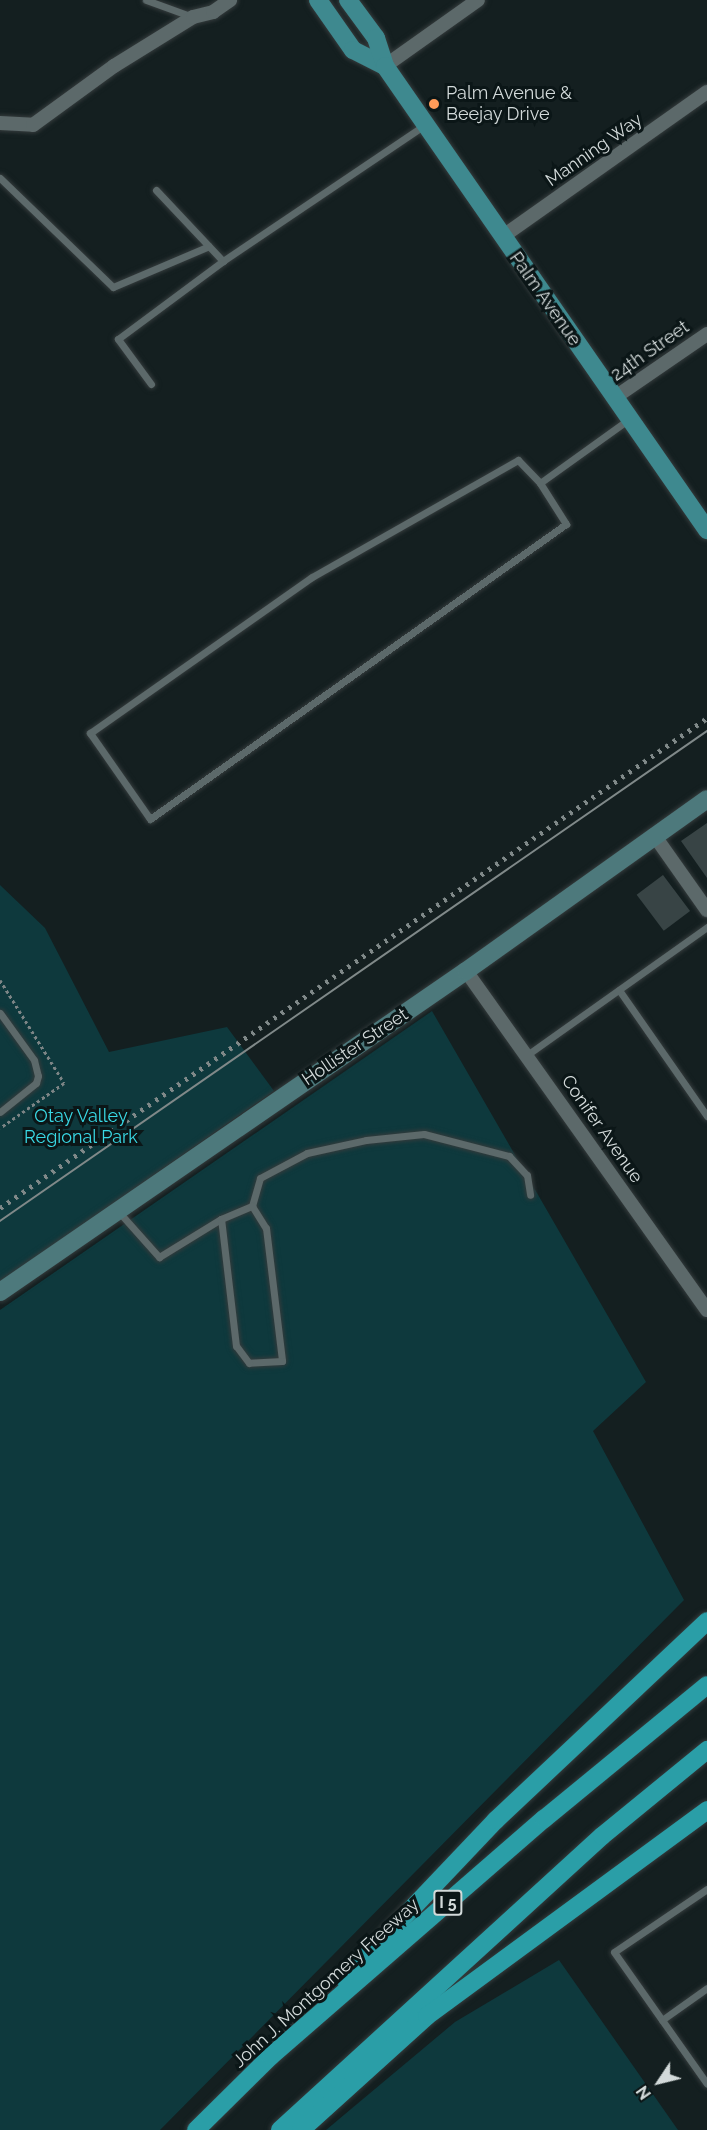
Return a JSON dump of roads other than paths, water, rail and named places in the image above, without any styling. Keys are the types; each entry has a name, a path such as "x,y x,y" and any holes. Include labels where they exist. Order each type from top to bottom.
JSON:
{"highway":[{"path":"271,2056 496,1820 707,1621"},
{"name":"John J. Montgomery Freeway","path":"196,2130 271,2056 544,1819 707,1685"},
{"path":"280,2130 602,1836 707,1750"},
{"path":"301,2130 427,2016 707,1810"}],"main road":[{"name":"Palm Avenue","path":"318,0 354,50 385,66"},
{"name":"Palm Avenue","path":"348,0 376,38 385,66 707,530"},
{"name":"Hollister Street","path":"0,1292 466,971 707,799"}],"street":[{"path":"0,123 33,125 114,66 193,17 213,12 230,0"},
{"path":"385,66 478,0"},
{"name":"Manning Way","path":"502,237 707,92"},
{"name":"24th Street","path":"614,398 707,334"},
{"path":"654,835 707,910"},
{"name":"Conifer Avenue","path":"466,971 707,1310"}],"lane":[{"path":"146,0 193,17"},
{"path":"162,0 166,8"},
{"path":"151,384 118,339 223,261 425,125"},
{"path":"0,178 114,287 209,246"},
{"path":"156,190 223,261"},
{"path":"540,483 629,419"},
{"path":"518,460 540,483 566,524 153,820 90,736 312,577 518,460"},
{"path":"527,1055 707,927"},
{"path":"619,990 707,1116"},
{"path":"0,1013 34,1060 38,1076 36,1083 0,1112"},
{"path":"221,1219 236,1346 249,1363 282,1361 266,1228 252,1206 260,1178 308,1153 366,1140 424,1134 510,1156 527,1175 530,1195"},
{"path":"117,1210 159,1257 221,1219 252,1206"},
{"path":"707,1889 614,1952 707,2085"},
{"path":"662,2020 707,1988"}],"tram line":[{"path":"0,1221 707,731"}],"railway":[{"path":"0,1208 707,718"}],"place":[{"name":"Palm Avenue & Beejay Drive","path":"434,104"}],"park label":[{"name":"Otay Valley Regional Park","path":"81,1127"}]}
